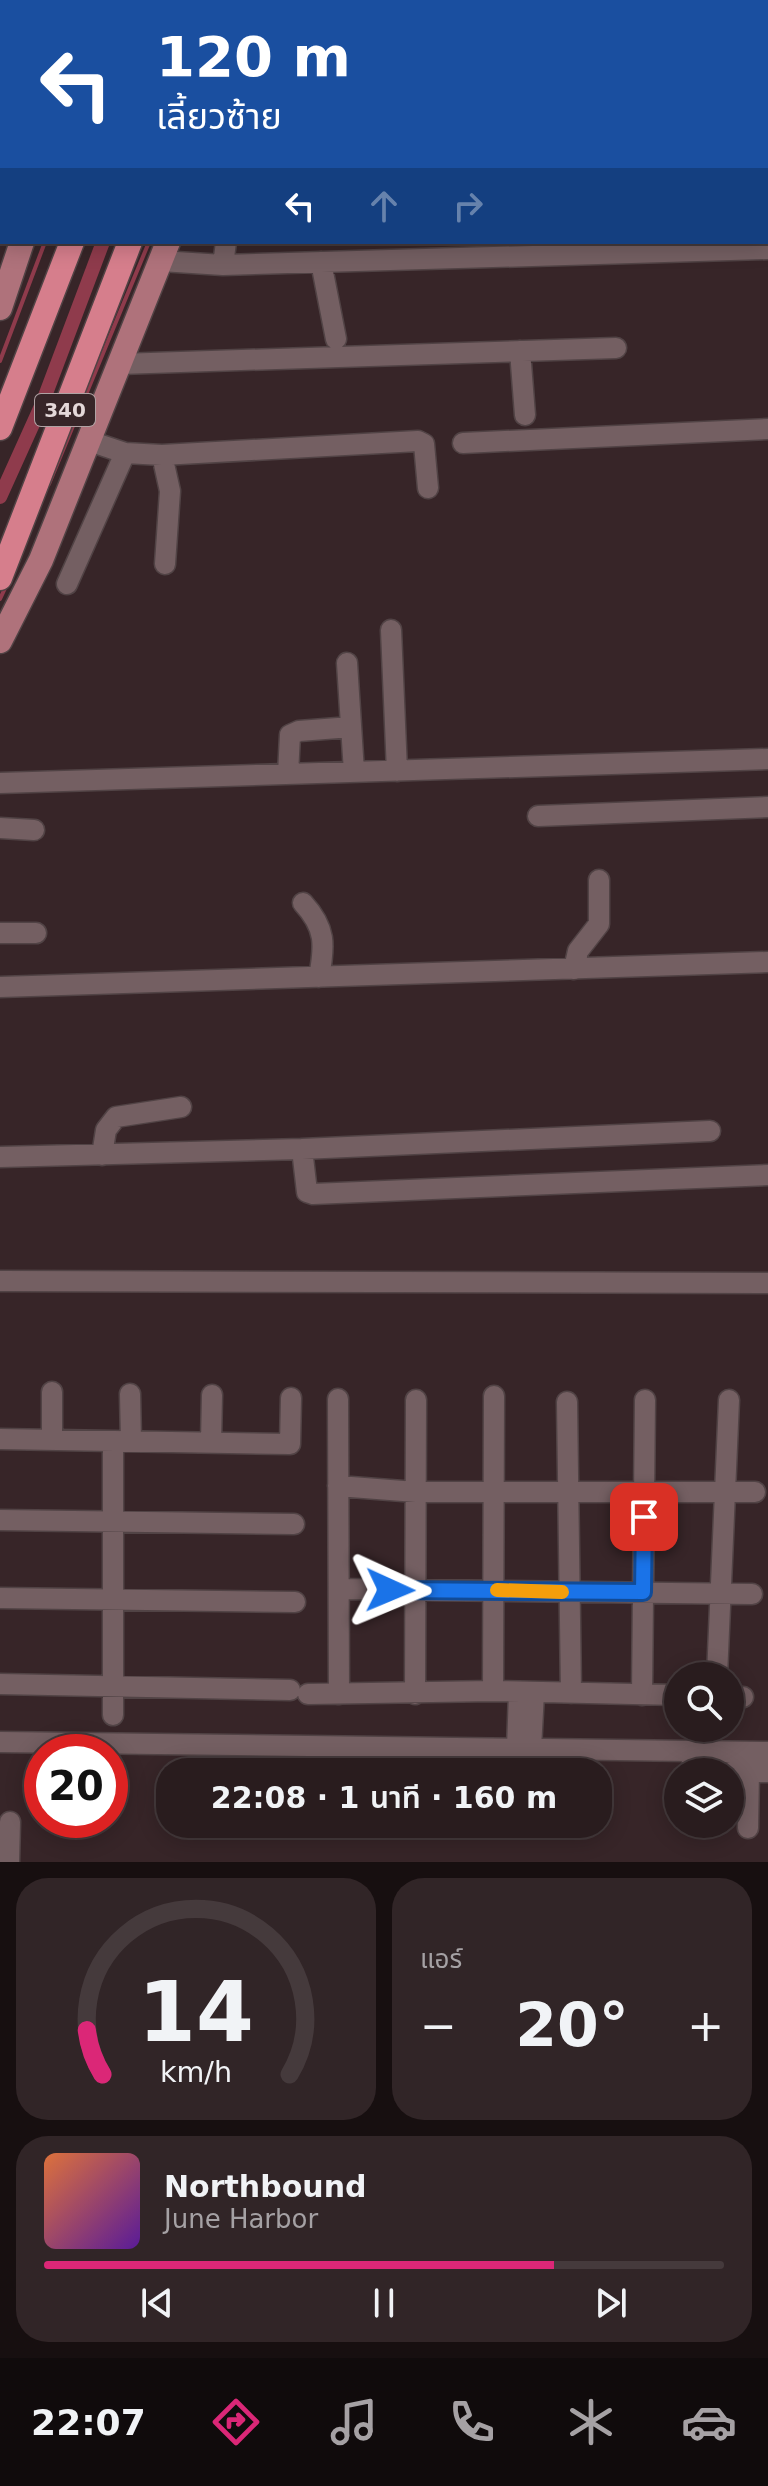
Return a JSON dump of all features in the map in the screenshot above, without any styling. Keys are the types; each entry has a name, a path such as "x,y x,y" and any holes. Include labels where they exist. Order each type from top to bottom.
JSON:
{"highway":[{"name":"340","path":"0,428 71,244"},
{"name":"340","path":"0,578 129,244"}],"main road":[{"path":"0,308 5,275 21,244"},
{"name":"340","path":"0,641 41,560 165,252"}],"street":[{"path":"223,265 226,244"},
{"path":"165,252 223,265 768,249"},
{"path":"321,262 336,339"},
{"path":"120,364 616,348"},
{"path":"520,351 525,415"},
{"path":"463,443 768,429"},
{"path":"89,441 125,453 162,455 418,441 424,444 426,453 428,488"},
{"path":"67,584 125,453"},
{"path":"162,455 170,491 165,564"},
{"path":"391,630 397,771"},
{"path":"347,663 354,772"},
{"path":"288,774 290,735 299,731 351,727"},
{"path":"0,783 768,759"},
{"path":"538,816 768,807"},
{"path":"0,828 34,830"},
{"path":"574,969 578,951 599,924 599,880"},
{"path":"303,903 323,929 325,945 319,977"},
{"path":"0,933 36,933"},
{"path":"0,987 768,962"},
{"path":"102,1155 106,1130 116,1117 181,1107"},
{"path":"0,1157 302,1149 710,1131"},
{"path":"302,1149 304,1185 307,1192 313,1194 768,1175"},
{"path":"0,1281 768,1283"},
{"path":"52,1392 52,1440"},
{"path":"113,1729 114,1521 130,1394"},
{"path":"211,1442 212,1395"},
{"path":"493,1691 494,1396"},
{"path":"0,1439 290,1444 291,1398"},
{"path":"338,1399 339,1694"},
{"path":"415,1694 416,1400"},
{"path":"642,1695 645,1400"},
{"path":"718,1662 729,1400"},
{"path":"567,1402 571,1693"},
{"path":"338,1486 416,1492 755,1492"},
{"path":"0,1520 294,1524"},
{"path":"339,1589 752,1594"},
{"path":"0,1598 295,1602"},
{"path":"0,1684 339,1694 493,1691 664,1695"},
{"path":"524,1748 526,1692"},
{"path":"0,1742 113,1729 524,1748 768,1752"},
{"path":"687,1752 692,1758"},
{"path":"748,1828 749,1772"},
{"path":"9,1862 10,1822"}],"waterway":[{"path":"0,361 44,244"},
{"path":"0,497 42,404 102,244"},
{"path":"49,484 148,244"},
{"path":"0,599 7,584"}],"slow traffic":[{"path":"497,1590 562,1592"}],"route":[{"path":"390,1590 643,1592 644,1517"}]}
